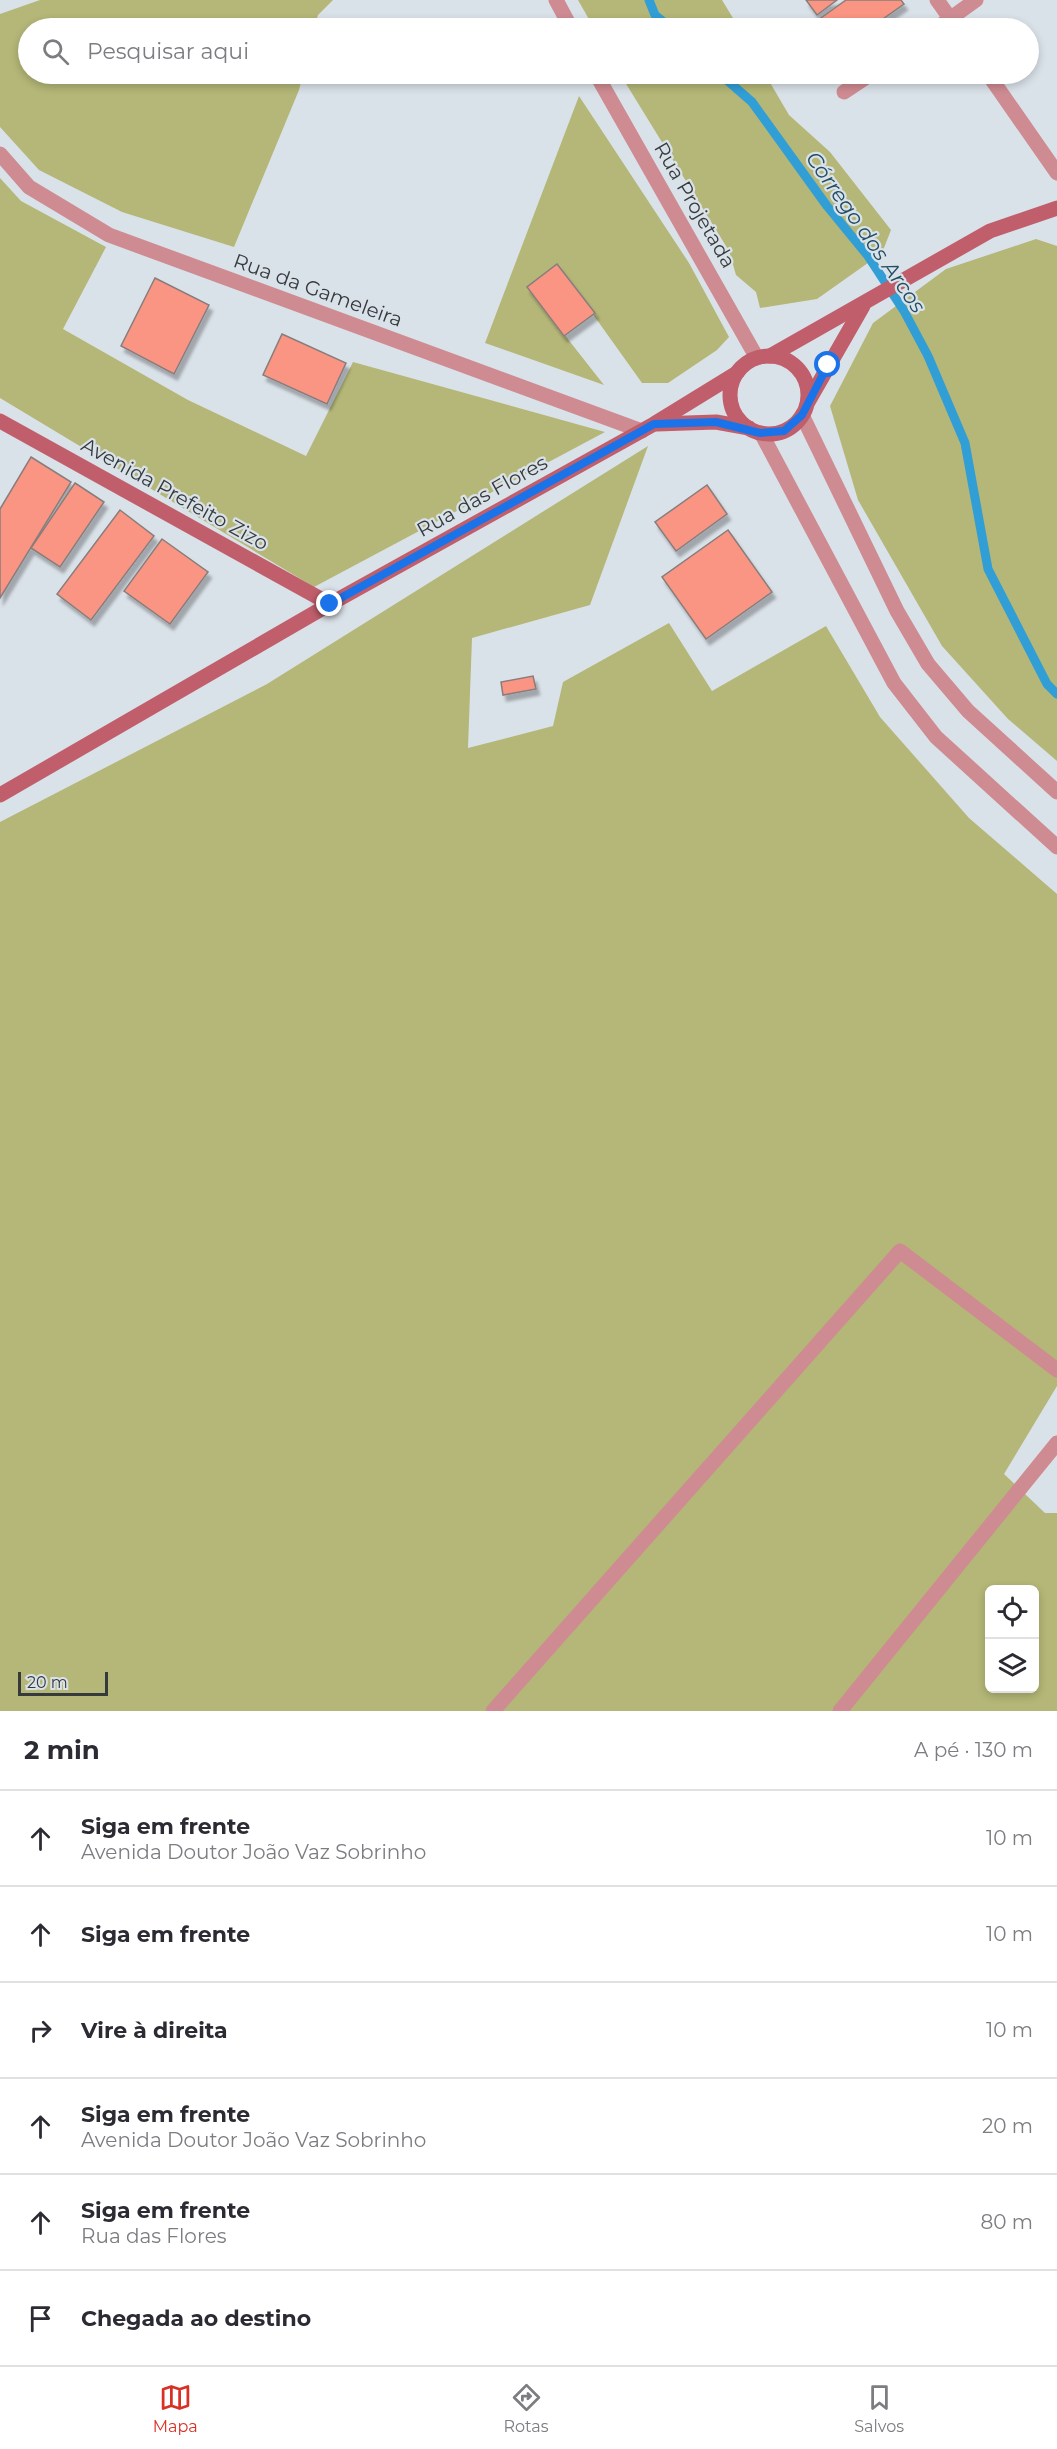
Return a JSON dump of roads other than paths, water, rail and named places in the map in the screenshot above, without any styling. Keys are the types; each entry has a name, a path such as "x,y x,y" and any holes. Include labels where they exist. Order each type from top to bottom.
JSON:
{"main road":[{"path":"755,431 733,410 730,397 737,373 870,300 944,255 1000,227 1057,208"},
{"path":"648,428 716,422 755,431 784,431 805,409 870,300"},
{"path":"764,357 792,363 800,371 808,392 805,409"},
{"name":"Rua das Flores","path":"0,795 330,604 648,428 737,373"},
{"name":"Avenida Prefeito Zizo","path":"0,421 330,604"}],"street":[{"path":"556,0 566,18"},
{"path":"937,0 950,18"},
{"path":"960,18 976,0"},
{"name":"Rua Projetada","path":"602,84 764,357"},
{"path":"844,92 856,84"},
{"path":"995,84 1057,173"},
{"name":"Rua da Gameleira","path":"0,154 29,188 108,236 648,428"},
{"path":"805,409 897,611 928,664 968,711 1057,792"},
{"path":"755,431 894,683 936,737 1057,848"},
{"path":"493,1711 900,1251 1057,1370"},
{"path":"840,1711 1057,1443"}],"waterway":[{"name":"Córrego dos Arcos","path":"649,0 655,15 659,18"},
{"name":"Córrego dos Arcos","path":"731,84 752,102 827,206 868,256 904,311 928,356 965,443 988,569 1047,684 1057,694"}]}
